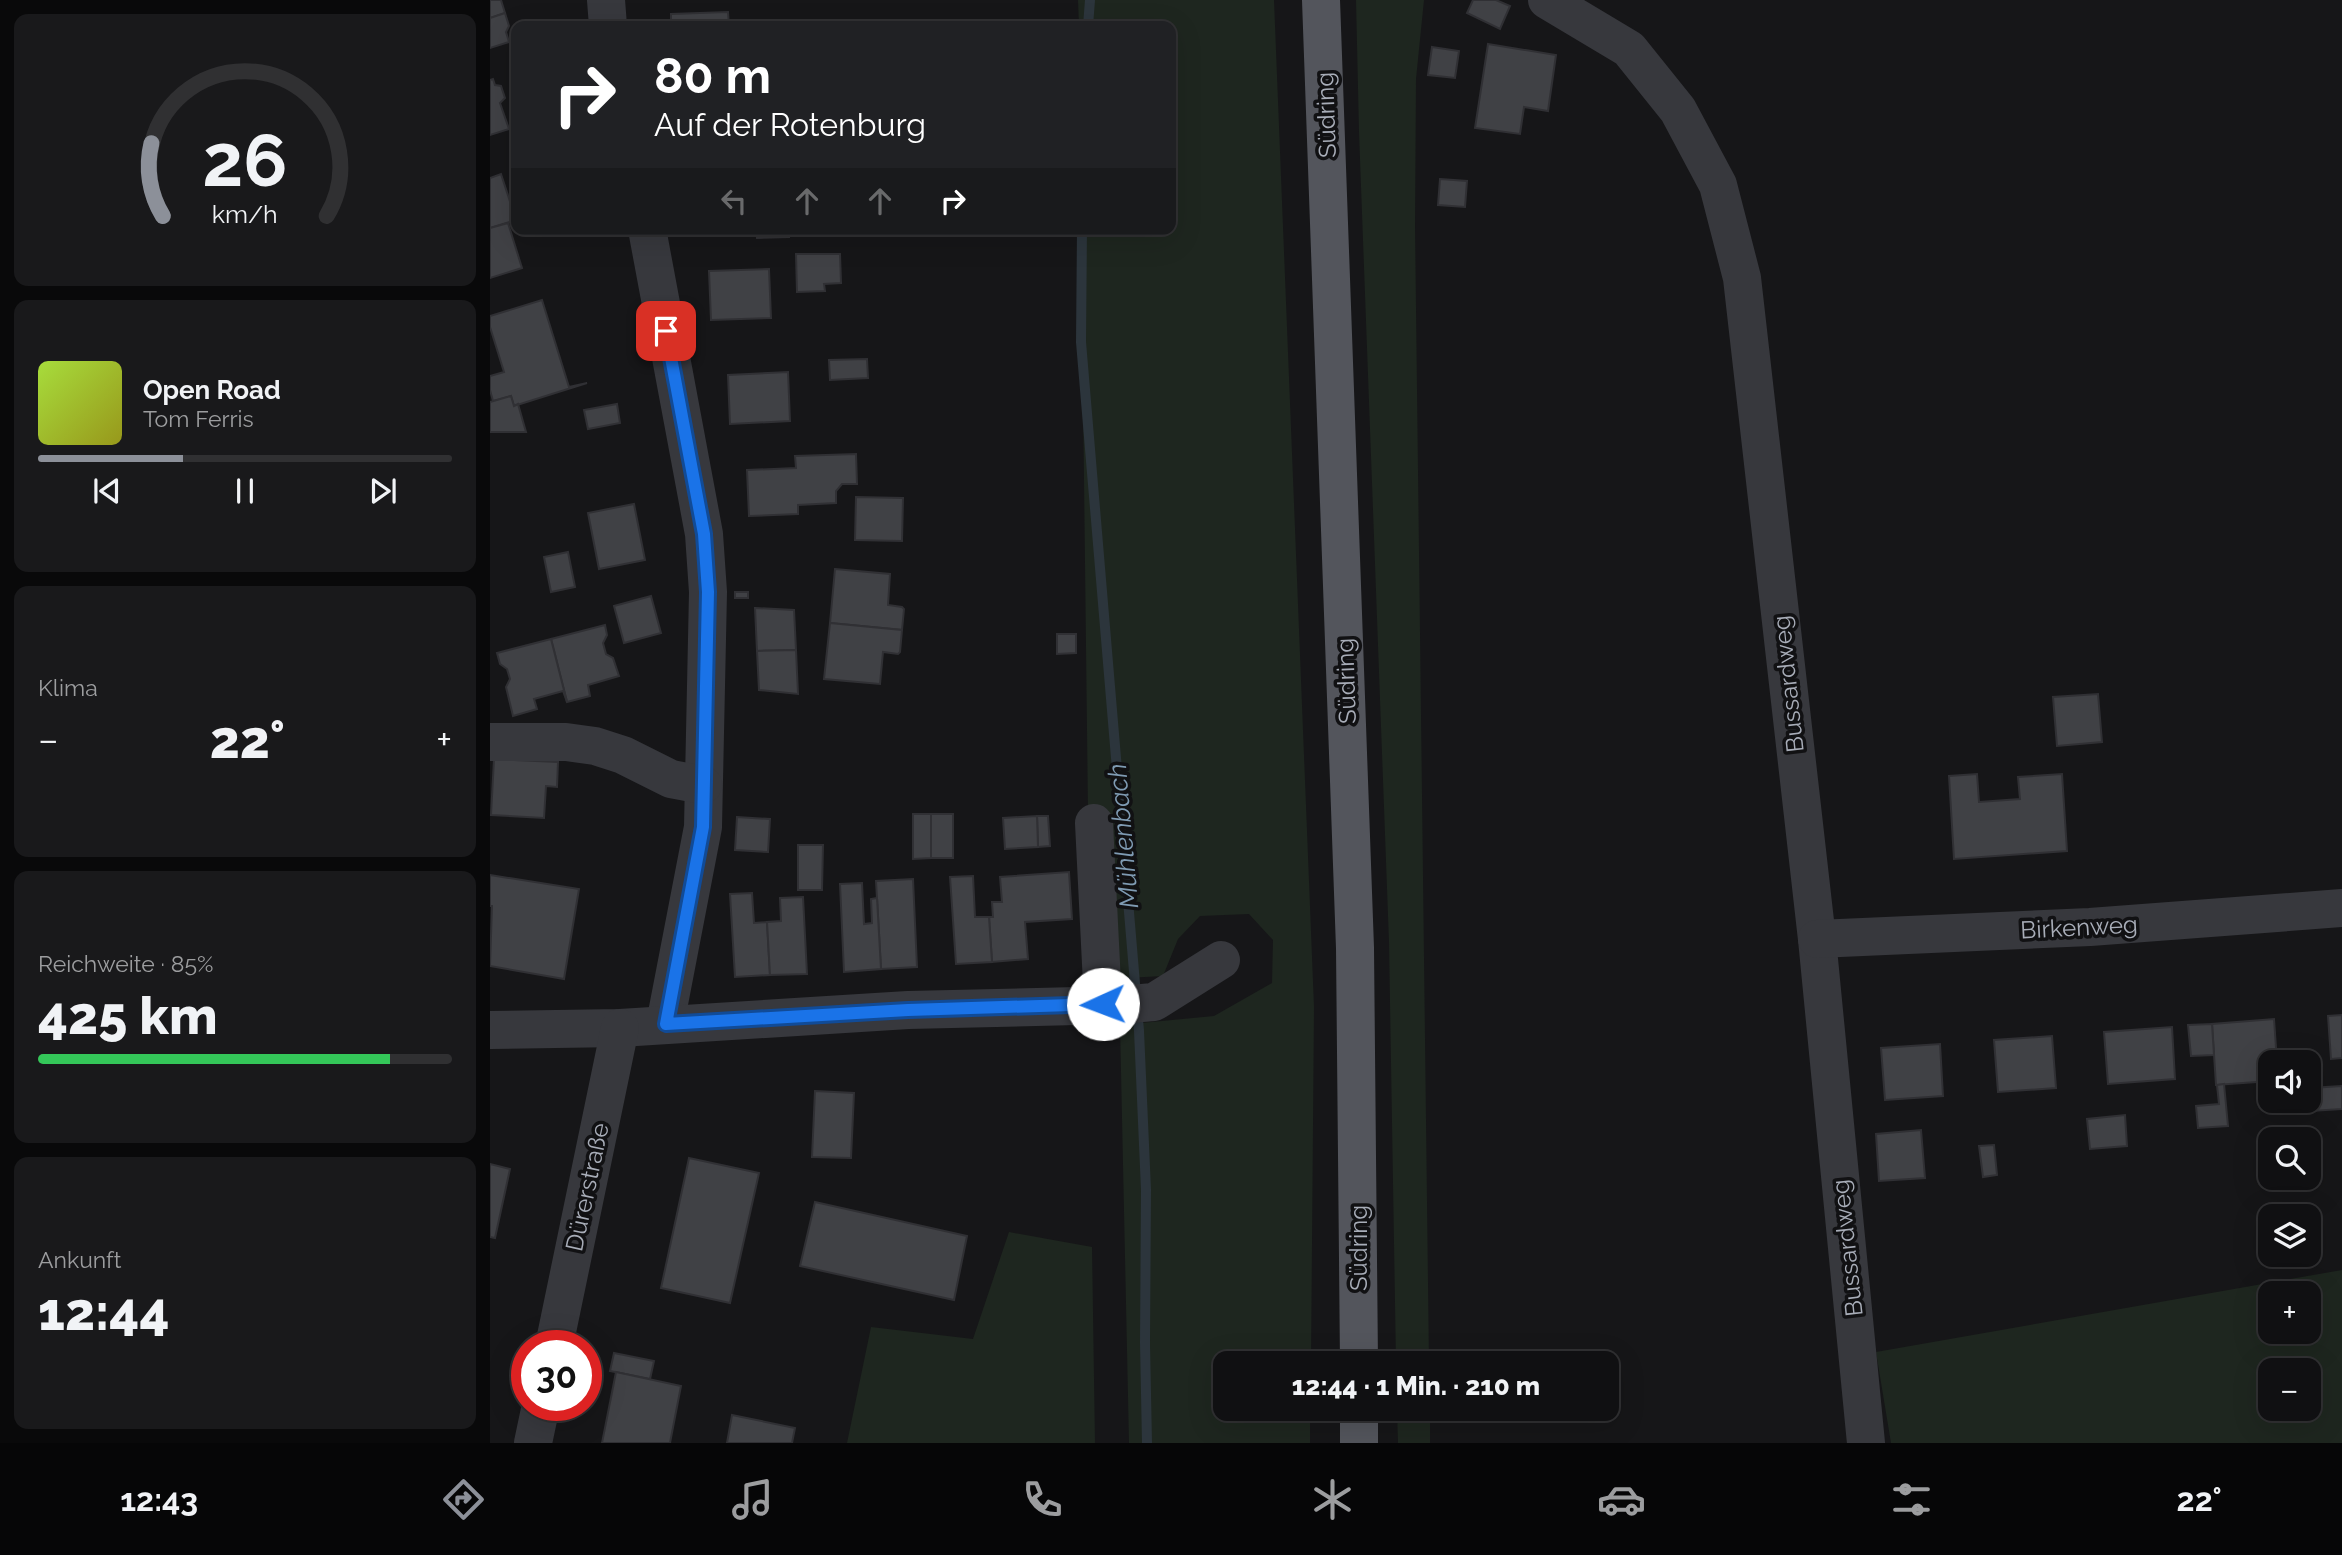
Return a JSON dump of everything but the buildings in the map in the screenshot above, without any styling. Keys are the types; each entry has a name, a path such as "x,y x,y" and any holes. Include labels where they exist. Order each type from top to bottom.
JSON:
{"main road":[{"name":"Südring","path":"1321,0 1355,948 1359,1351"},
{"path":"1359,1421 1359,1443"}],"street":[{"path":"606,0 608,21"},
{"name":"Bussardweg","path":"1547,0 1629,50 1678,110 1718,185 1742,278 1816,939 1866,1443"},
{"path":"648,235 704,534 708,592 703,827 666,1024"},
{"path":"490,742 566,742 595,746 623,755 671,779 704,785"},
{"path":"1094,823 1125,1003"},
{"name":"Birkenweg","path":"1816,939 2090,928 2342,908"},
{"path":"490,1030 620,1028 908,1010 1125,1003 1221,960"},
{"name":"Dürerstraße","path":"557,1330 620,1028"},
{"path":"533,1443 538,1421"}],"shaded area":[{"path":"1078,0 1274,0 1314,1007 1311,1351 1213,1351 1213,1421 1310,1421 1310,1443 1129,1443 1120,1025 1214,1016 1272,983 1273,940 1249,914 1200,916 1178,939 1163,976 1090,980 1081,235 1176,235 1176,21 1079,21"},
{"path":"1356,0 1424,0 1416,79 1415,226 1429,1351 1396,1351 1389,942"},
{"path":"1009,1232 1092,1247 1095,1443 847,1443 871,1327 973,1339"},
{"path":"2342,1270 2342,1443 1891,1443 1876,1352 2258,1285 2258,1344 2321,1344 2321,1281 2279,1281"},
{"path":"1397,1421 1430,1421 1430,1443 1398,1443"}],"waterway":[{"name":"Mühlenbach","path":"1088,21 1090,0"},
{"name":"Mühlenbach","path":"1082,235 1081,342 1139,1031 1146,1190 1147,1443"}],"route":[{"path":"666,331 704,534 708,592 703,827 666,1024 908,1010 1103,1004"}]}
